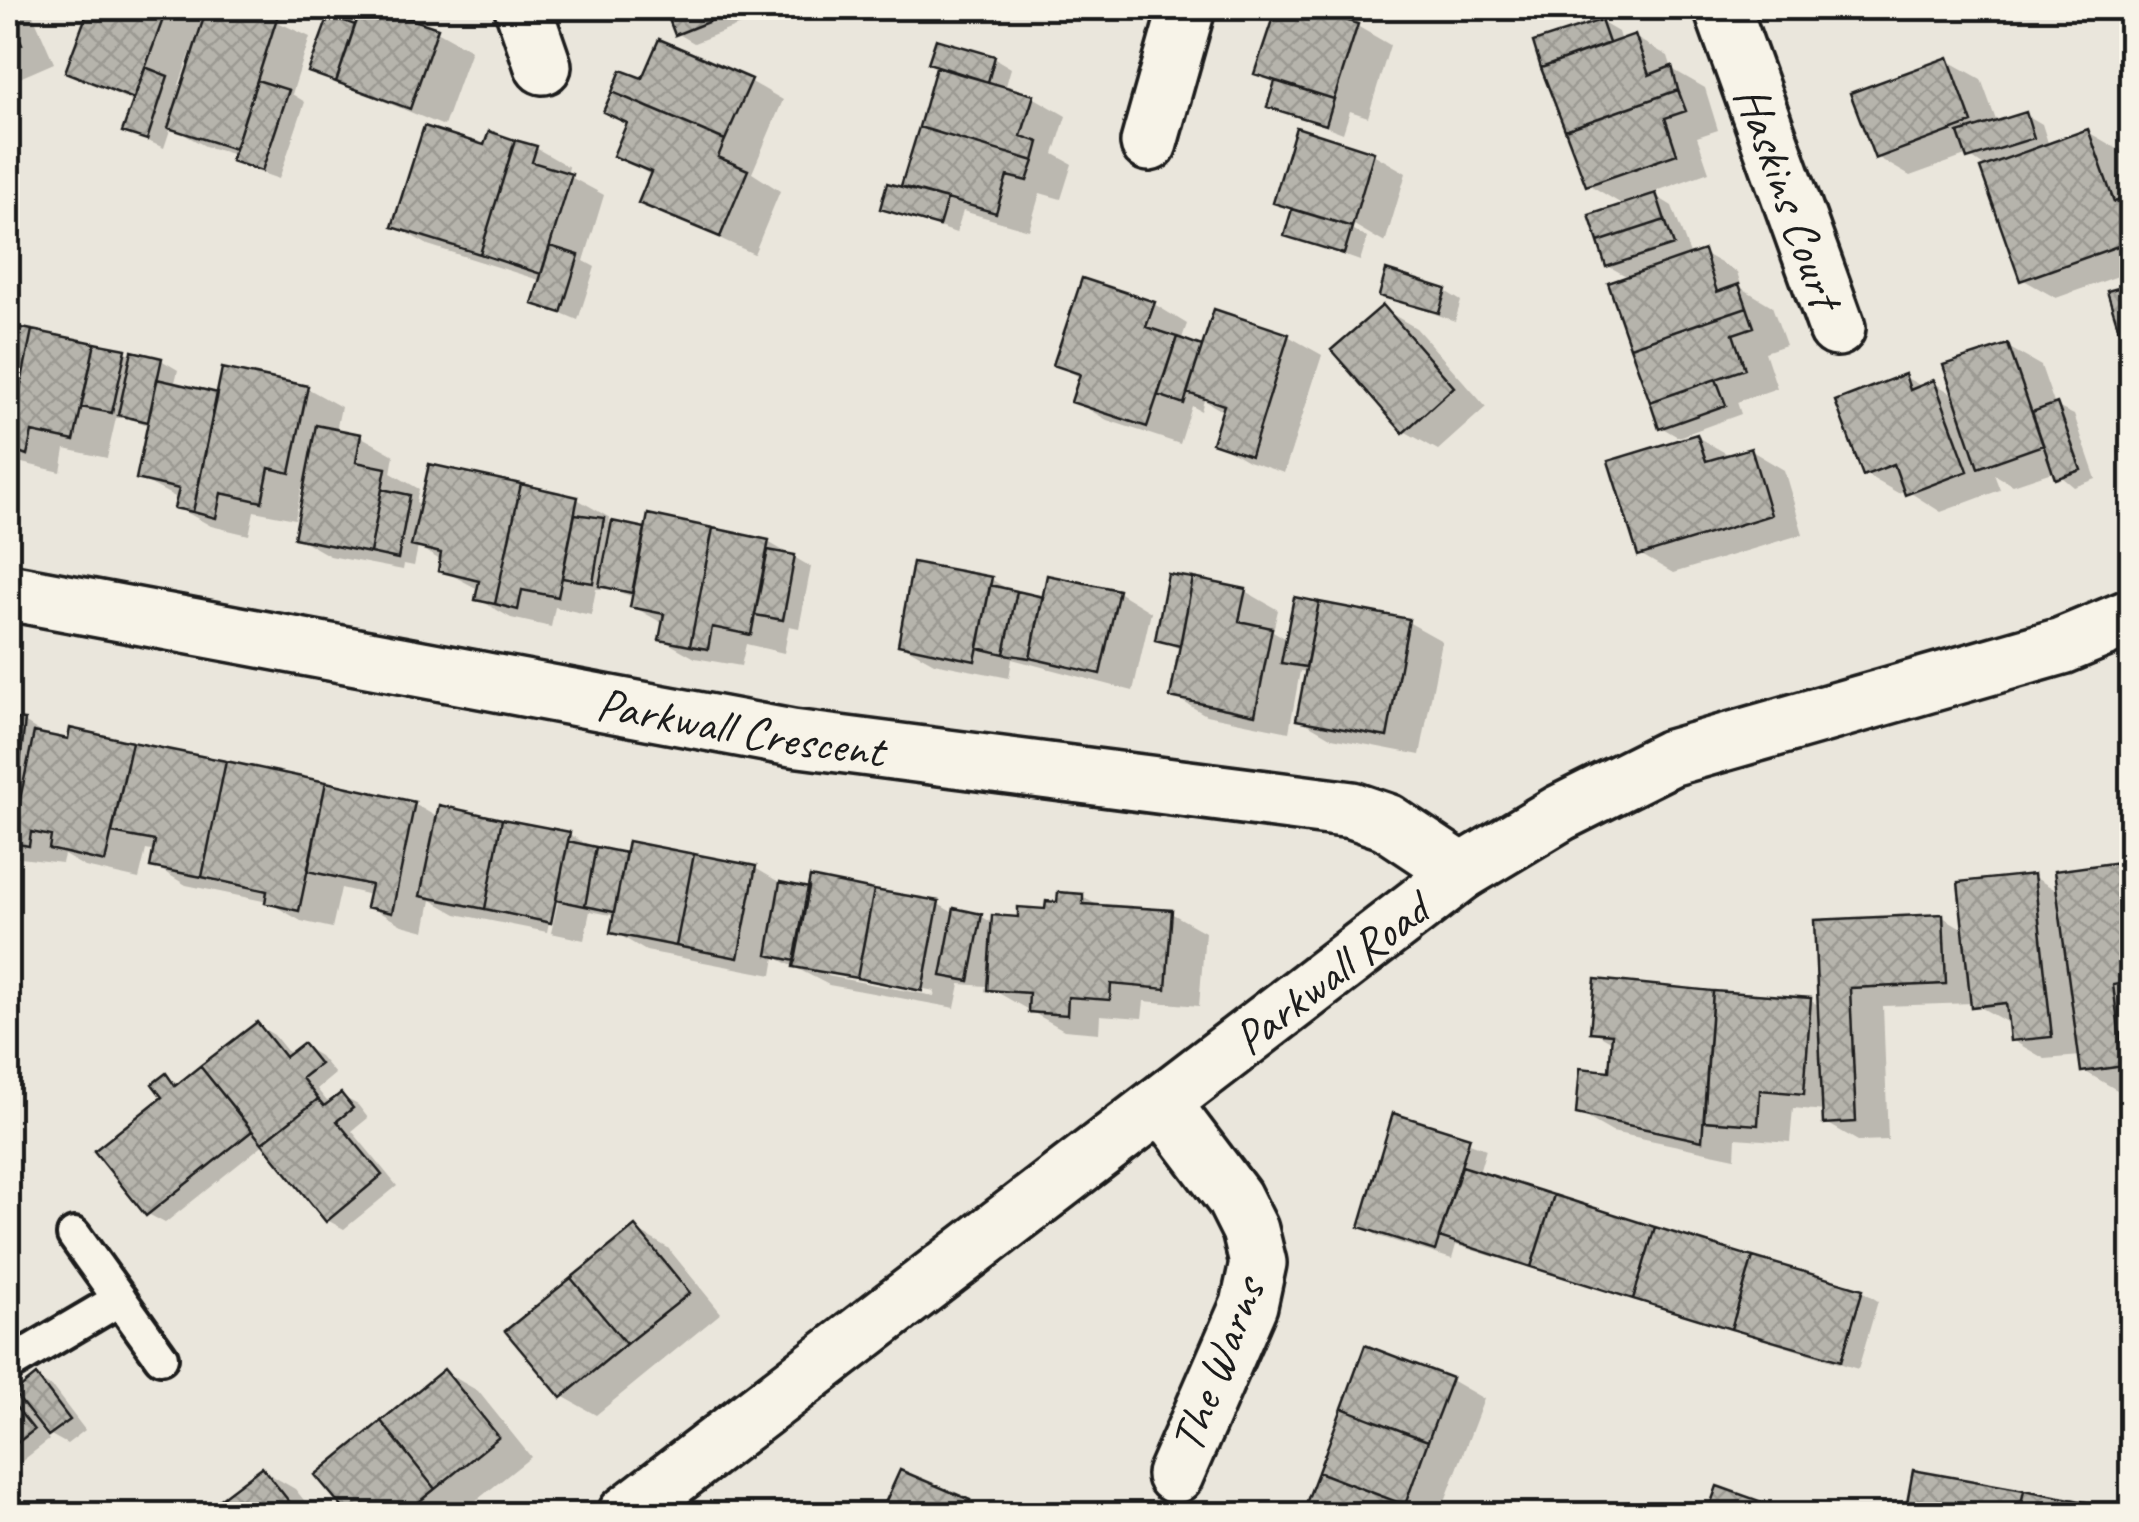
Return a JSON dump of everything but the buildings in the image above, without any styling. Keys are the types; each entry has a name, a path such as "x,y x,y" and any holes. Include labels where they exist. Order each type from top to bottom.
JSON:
{"street":[{"path":"523,8 544,66"},
{"path":"1149,143 1187,8"},
{"name":"Haskins Court","path":"1722,8 1838,328"},
{"name":"Parkwall Crescent","path":"8,592 792,738 1352,810 1388,822 1462,872"},
{"name":"Parkwall Road","path":"626,1514 1462,872 1560,813 1670,758 2062,646 2132,617"},
{"name":"The Warns","path":"1163,1104 1234,1198 1250,1230 1258,1263 1248,1305 1175,1475"}],"lane":[{"path":"74,1235 161,1357"},
{"path":"8,1365 120,1300"}]}
